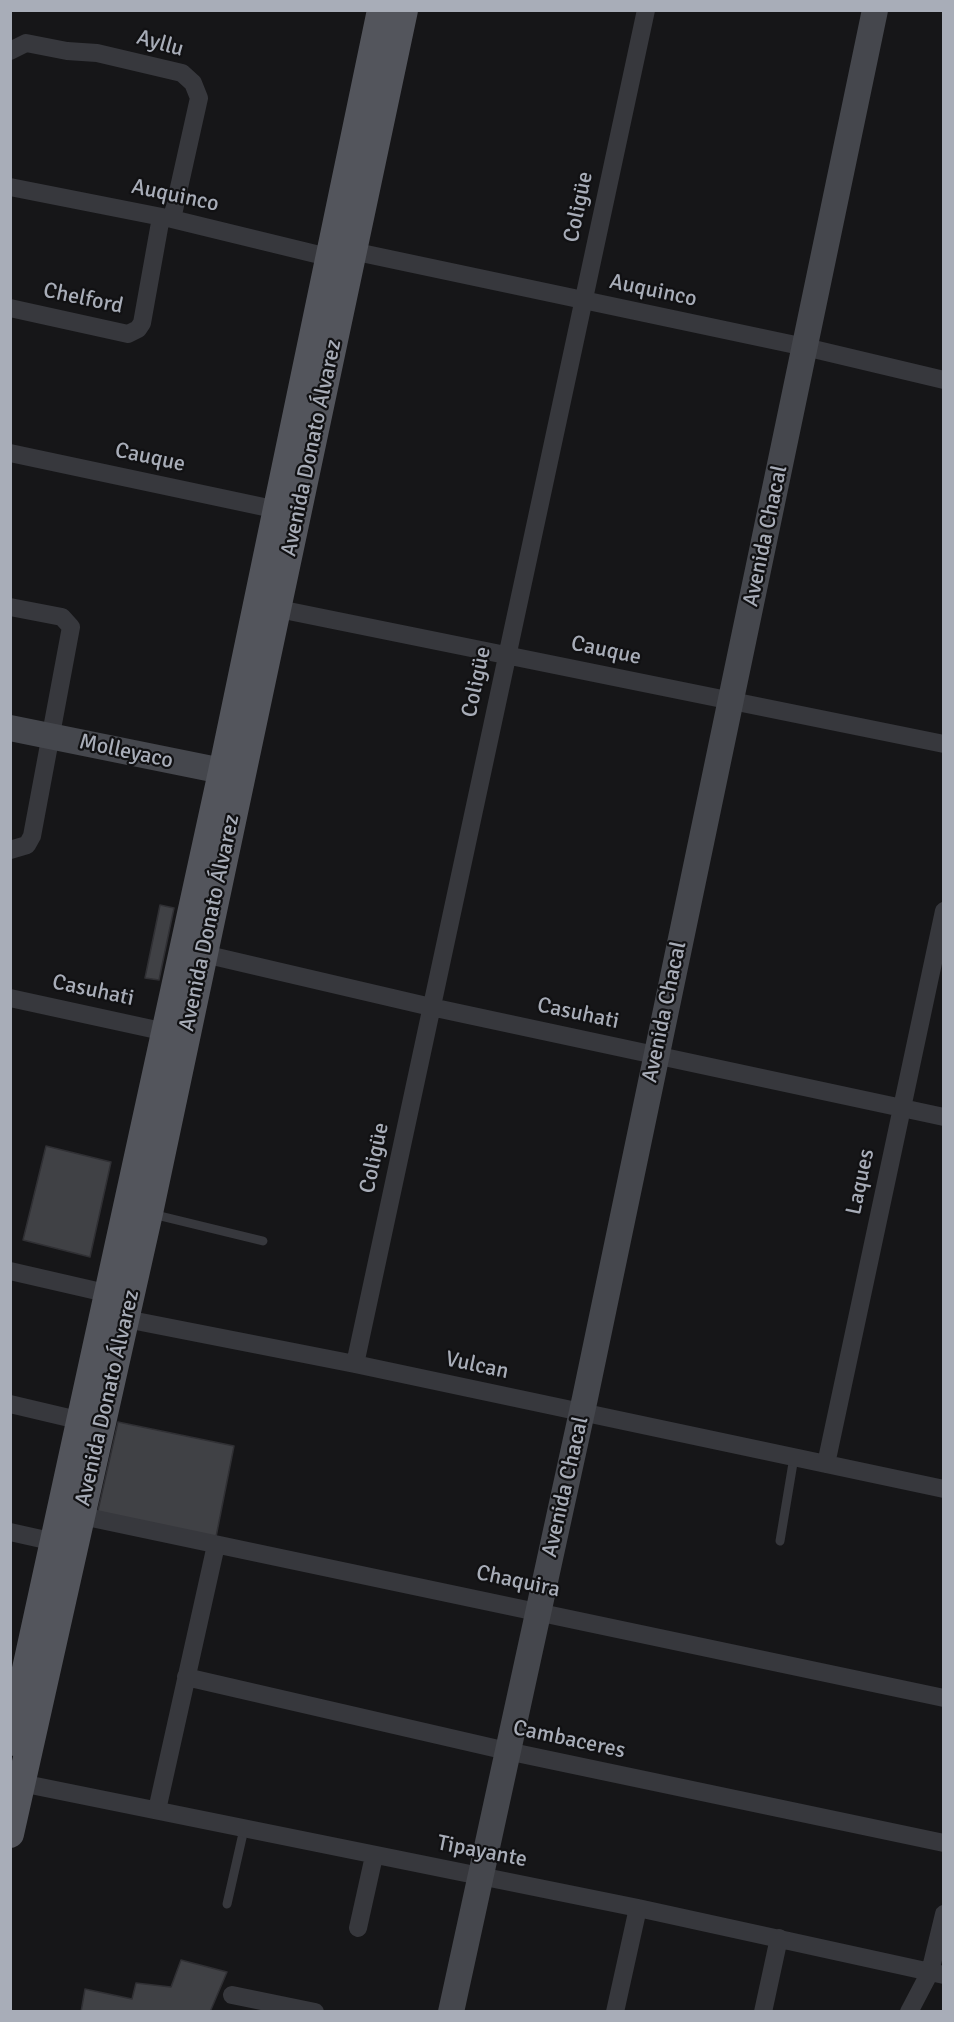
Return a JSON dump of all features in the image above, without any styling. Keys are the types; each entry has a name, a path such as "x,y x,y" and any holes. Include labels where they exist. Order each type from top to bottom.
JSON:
{"main road":[{"name":"Avenida Donato Álvarez","path":"10,1742 65,1544 82,1516 166,1032 232,774 268,607 340,254 381,10"},
{"name":"Avenida Donato Álvarez","path":"268,607 279,510 340,254 404,10"},
{"name":"Avenida Chacal","path":"451,2012 582,1413 875,10"},
{"name":"Molleyaco","path":"10,728 232,774"},
{"name":"Avenida Donato Álvarez","path":"12,1819 16,1782 65,1544 82,1421 149,1213 204,954 232,774"}],"street":[{"name":"Coligüe","path":"355,1364 646,10"},
{"name":"Ayllu","path":"10,51 26,43 67,51 97,53 182,73 193,82 199,98 167,218"},
{"name":"Auquinco","path":"10,186 340,254 583,300 805,347 944,380"},
{"name":"Chelford","path":"10,308 128,334 138,329 142,323 167,218"},
{"name":"Cauque","path":"10,453 279,510"},
{"path":"10,607 62,617 71,627 32,836 27,846 10,850"},
{"name":"Cauque","path":"268,607 944,744"},
{"name":"Laques","path":"826,1464 944,911"},
{"name":"Casuhati","path":"204,954 431,1006 944,1117"},
{"name":"Casuhati","path":"10,998 166,1032"},
{"name":"Vulcan","path":"10,1271 98,1291 136,1321 355,1364 944,1489"},
{"path":"10,1404 82,1421"},
{"name":"Chaquira","path":"82,1516 944,1698"},
{"path":"10,1532 65,1544"},
{"path":"157,1810 216,1545"},
{"name":"Cambaceres","path":"186,1677 507,1751 944,1843"},
{"name":"Tipayante","path":"16,1782 638,1908 937,1974"},
{"path":"358,1928 374,1856"},
{"path":"615,2012 638,1908"},
{"path":"909,2012 937,1974 944,1914"},
{"path":"763,2012 779,1938"},
{"path":"232,1995 291,2009 315,2012"}],"lane":[{"path":"149,1213 263,1241"},
{"path":"780,1541 794,1457"},
{"path":"227,1904 244,1829"}],"building":[{"path":"160,905 174,908 159,980 145,978"},
{"path":"46,1146 111,1162 90,1257 23,1240"},
{"path":"118,1422 234,1446 216,1537 97,1515"},
{"path":"181,1960 227,1972 210,2012 81,2012 85,1989 132,1999 136,1983 171,1987"}]}
